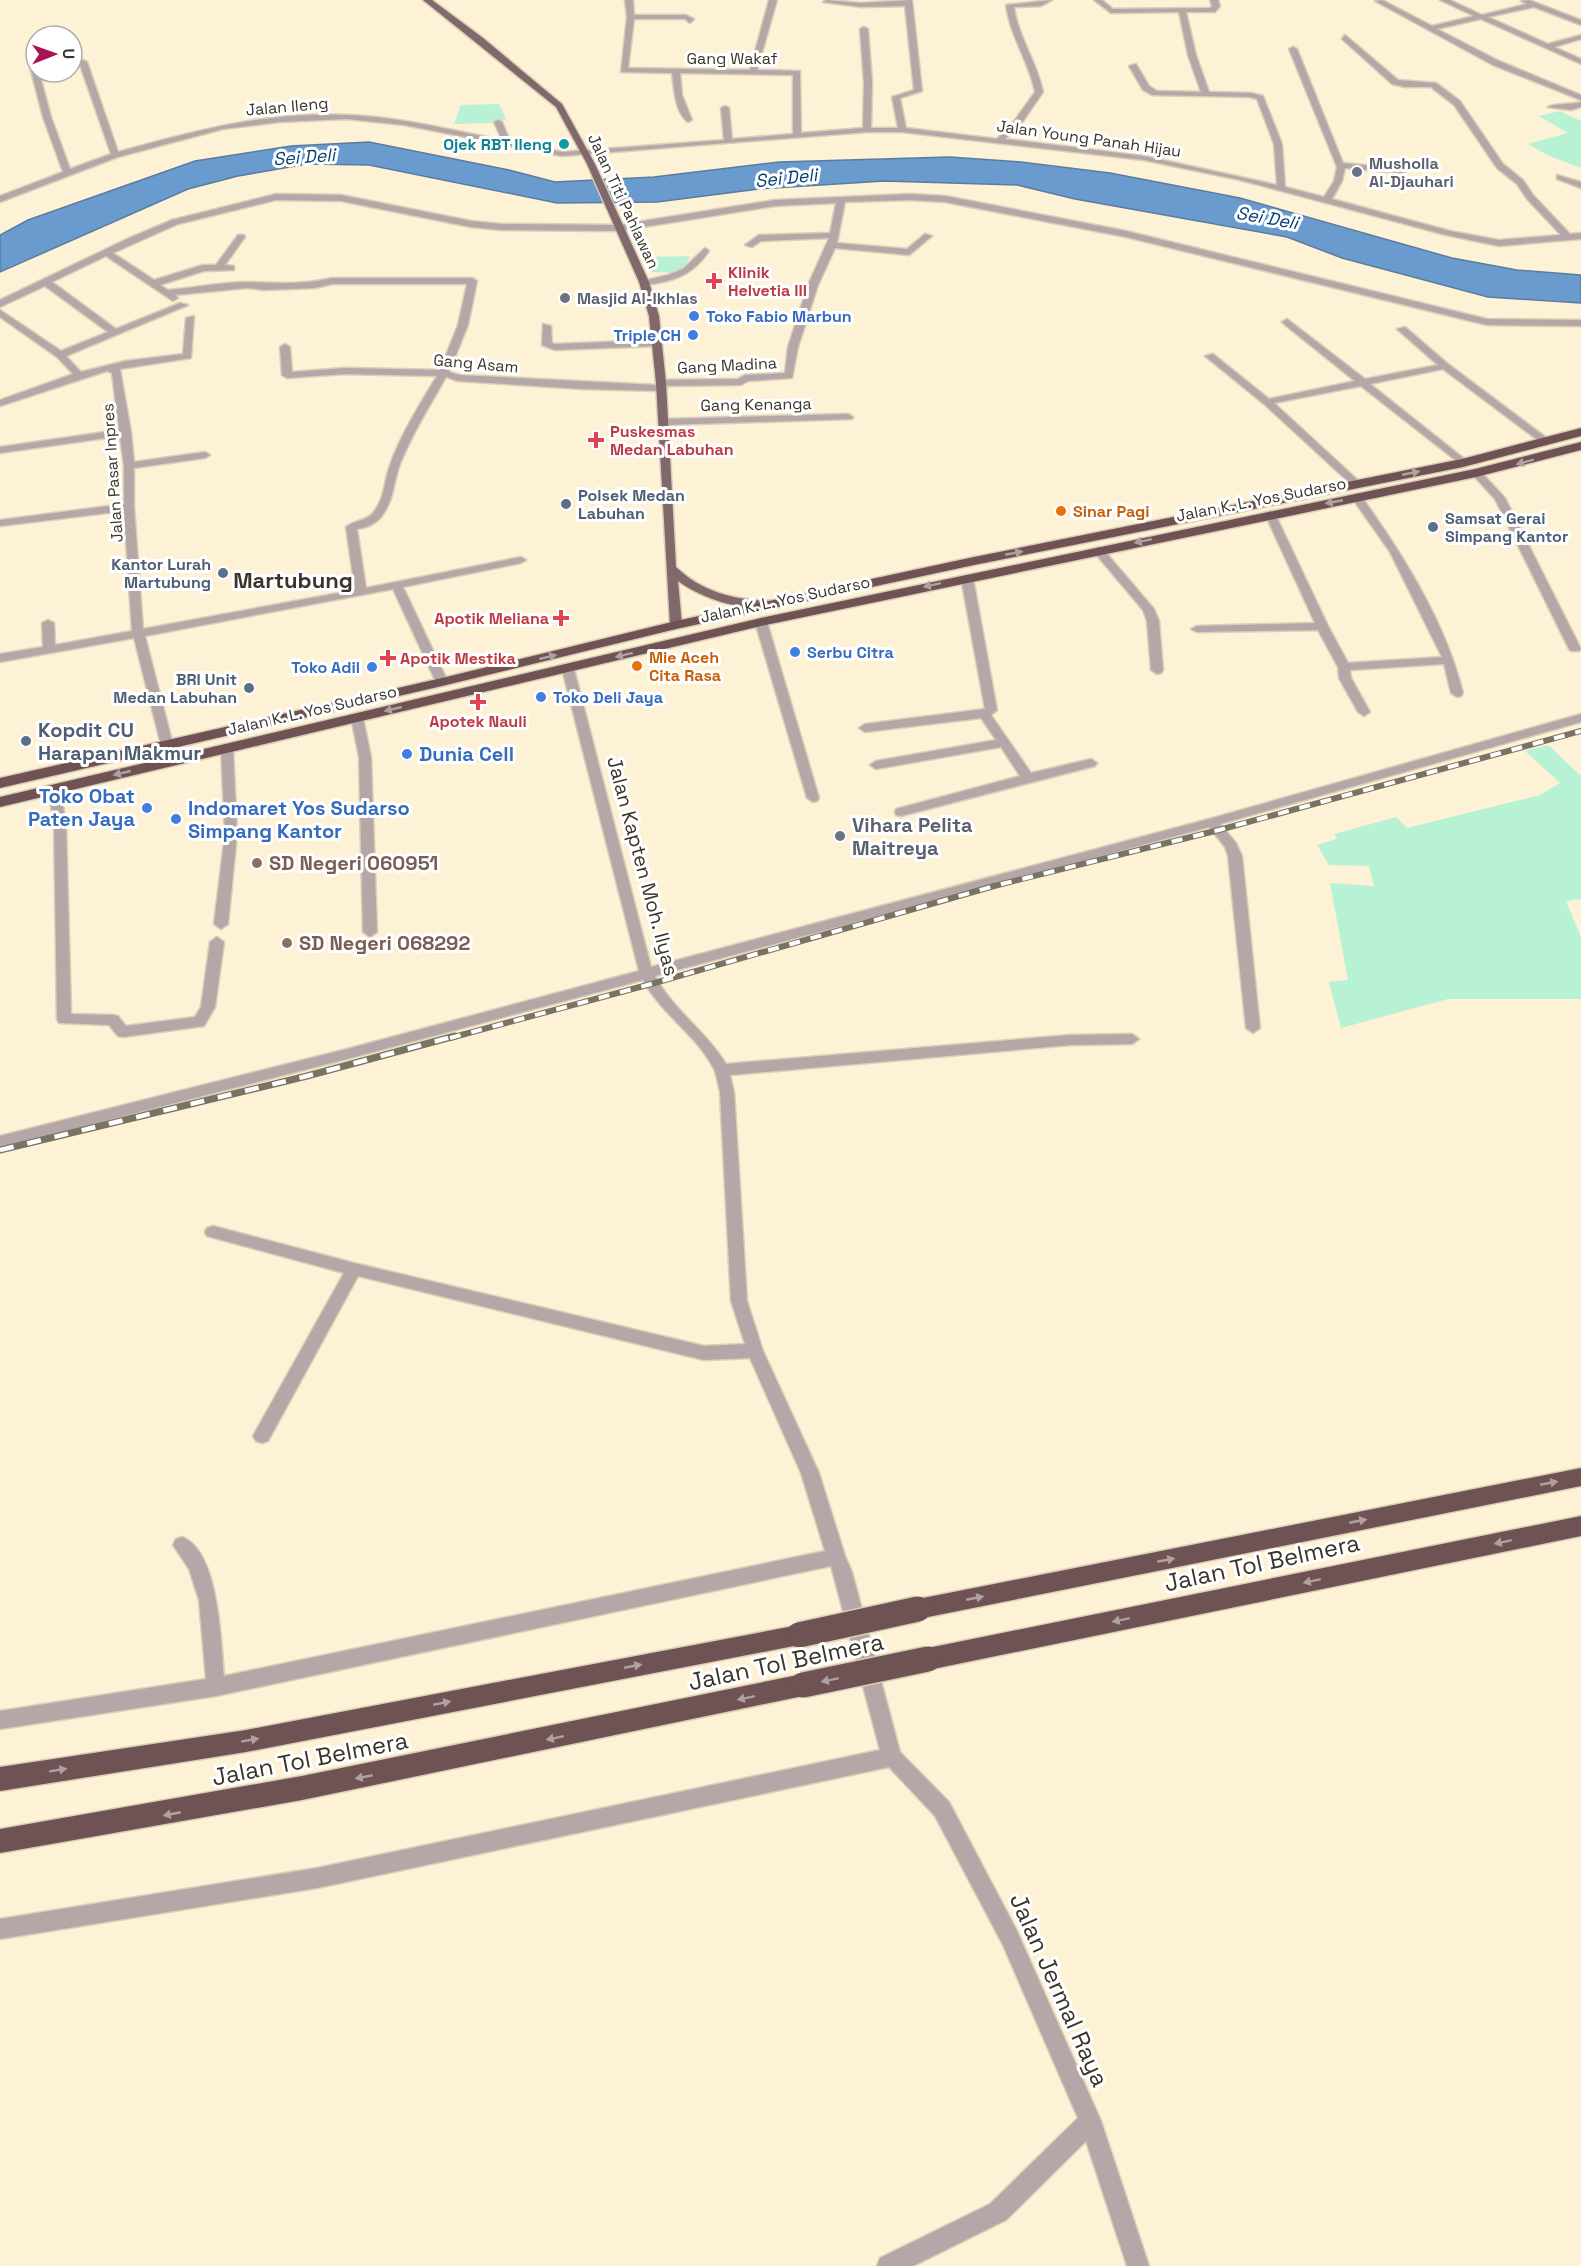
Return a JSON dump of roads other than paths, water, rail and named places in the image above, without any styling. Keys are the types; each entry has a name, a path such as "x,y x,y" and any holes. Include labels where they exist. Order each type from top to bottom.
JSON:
{"highway":[{"name":"Jalan K. L. Yos Sudarso","path":"0,802 761,622 1270,514 1581,432"},
{"name":"Jalan K. L. Yos Sudarso","path":"0,783 772,604 1357,491 1476,473 1581,446"},
{"path":"1463,463 1476,473"},
{"path":"676,625 681,641"},
{"path":"422,687 428,701"},
{"path":"50,772 54,789"},
{"name":"Jalan Tol Belmera","path":"0,1779 246,1741 799,1635 918,1609 1581,1477"},
{"name":"Jalan Tol Belmera","path":"0,1841 157,1817 510,1748 928,1659 1581,1526"}],"main road":[{"name":"Jalan Titi Pahlawan","path":"427,0 480,40 559,106 591,164 644,282 654,316 662,385 670,568 676,625"},
{"path":"670,568 679,578 717,598 750,604 772,604"}],"street":[{"path":"629,0 631,17 686,17 690,21"},
{"path":"753,72 773,0"},
{"path":"999,141 1018,122 1039,92 1036,74 1012,18 1010,5 1041,4 1048,0"},
{"path":"1098,0 1111,11 1212,10 1216,6 1214,0"},
{"path":"1444,0 1581,62"},
{"path":"1524,0 1581,24"},
{"path":"1379,1 1496,63 1581,98"},
{"path":"827,2 861,5 908,2 918,91 896,97 902,130"},
{"path":"1432,28 1534,5"},
{"path":"1182,11 1192,55 1206,94"},
{"name":"Gang Wakaf","path":"631,17 623,69 797,73 797,135"},
{"path":"864,29 868,83 867,130"},
{"path":"1345,37 1395,82 1405,85 1433,85"},
{"path":"1548,47 1581,37"},
{"path":"1293,49 1340,165 1338,181 1327,200"},
{"path":"84,65 115,156"},
{"path":"1133,66 1148,91 1251,95 1260,98 1278,144 1281,187"},
{"path":"676,72 678,95 688,120"},
{"path":"1426,75 1433,85 1456,103 1500,166 1520,182 1530,197 1568,237"},
{"path":"38,84 47,117 67,173"},
{"path":"1552,107 1571,108 1581,104"},
{"path":"725,108 728,142"},
{"name":"Jalan Ileng","path":"0,200 115,156 223,127 280,120 346,117 404,123 562,154 584,153"},
{"path":"498,122 507,142"},
{"name":"Jalan Young Panah Hijau","path":"584,153 797,135 902,130 1144,158 1281,187 1449,233 1499,243 1581,236"},
{"path":"1340,165 1402,171"},
{"path":"1560,177 1581,185"},
{"path":"0,304 130,241 175,222 276,197 341,198 471,224 501,227 618,228 775,203 910,197 945,199 1126,234 1487,322 1534,324 1581,322"},
{"name":"Gang Madina","path":"662,385 741,382 745,378 789,376 793,347 806,305 833,240 841,200"},
{"path":"749,245 759,238 769,237 833,240 909,252 928,236"},
{"path":"219,267 241,237"},
{"path":"644,282 676,278 701,258 705,251"},
{"path":"60,355 183,305 155,283 108,253"},
{"path":"155,283 196,270 231,268"},
{"path":"166,292 247,285 264,288 315,285 332,281 472,281 464,325 444,373 425,404 395,465 386,501 376,516 364,525 351,527 361,591"},
{"path":"46,282 116,333"},
{"path":"0,314 60,355 79,375"},
{"path":"0,403 79,375 125,364 188,356 191,318"},
{"path":"1287,321 1463,463"},
{"path":"546,326 547,345 555,347 657,343"},
{"path":"1402,329 1445,366 1547,442"},
{"name":"Gang Asam","path":"285,347 287,375 345,371 444,373 458,378 582,386 662,385"},
{"path":"1210,356 1268,402 1357,491 1395,552 1449,660 1457,693"},
{"path":"1268,402 1445,366"},
{"name":"Jalan Pasar Inpres","path":"112,368 117,370 126,432 138,633 167,745"},
{"name":"Gang Kenanga","path":"665,422 848,417"},
{"path":"0,450 126,432"},
{"path":"129,466 206,455"},
{"path":"1476,473 1500,498 1575,649"},
{"path":"0,523 129,507"},
{"path":"1270,514 1322,626 1344,667 1345,678 1364,712"},
{"path":"1098,550 1148,609 1153,621 1157,670"},
{"path":"0,658 240,616 521,560"},
{"path":"865,728 984,714 991,710 967,578"},
{"path":"397,585 442,682"},
{"path":"761,622 813,798"},
{"path":"48,623 49,650"},
{"path":"1197,629 1322,626"},
{"path":"1344,667 1449,660"},
{"name":"Jalan Kapten Moh. Ilyas","path":"568,669 646,973 670,1010 712,1055 721,1070 727,1092 739,1301 755,1351 810,1473 839,1564 892,1757"},
{"path":"984,714 1028,778"},
{"path":"357,718 365,757 370,932"},
{"path":"0,1142 313,1063 1212,822 1581,718"},
{"path":"876,765 1003,743"},
{"path":"221,924 231,834 227,748"},
{"path":"902,812 1091,763"},
{"path":"54,789 60,823 64,1019 113,1020 123,1032 199,1022 208,1007 217,942"},
{"path":"1212,822 1232,846 1235,856 1253,1028"},
{"path":"721,1070 1071,1040 1132,1039"},
{"path":"213,1232 354,1269 704,1353 755,1351"},
{"path":"262,1436 354,1269"},
{"path":"182,1545 197,1565 208,1600 216,1687"},
{"path":"0,1720 216,1687 839,1564"},
{"path":"0,1929 317,1878 892,1757"},
{"name":"Jalan Jermal Raya","path":"892,1757 942,1809 1010,1938 1090,2121 1138,2266"},
{"path":"888,2266 998,2212 1090,2121"}],"water":[{"name":"Sei Deli","path":"369,142 509,170 555,182 654,177 779,162 950,157 1021,162 1110,173 1240,198 1452,258 1517,270 1581,275 1581,303 1488,297 1342,258 1287,237 1075,199 1017,185 884,181 759,189 657,202 557,203 369,165 307,164 238,176 188,189 0,272 0,235 28,220 195,161 291,146"}],"railway":[{"path":"450,1038 651,984 994,886 1219,830 1581,731"},
{"path":"0,1150 307,1076 455,1036"}],"place":[{"name":"Ojek RBT Ileng","path":"564,144"},
{"name":"Musholla Al-Djauhari","path":"1357,172"},
{"name":"Klinik Helvetia III","path":"714,281"},
{"name":"Masjid Al-Ikhlas","path":"565,298"},
{"name":"Toko Fabio Marbun","path":"694,316"},
{"name":"Triple CH","path":"693,335"},
{"name":"Puskesmas Medan Labuhan","path":"596,440"},
{"name":"Polsek Medan Labuhan","path":"566,504"},
{"name":"Sinar Pagi","path":"1061,511"},
{"name":"Samsat Gerai Simpang Kantor","path":"1433,527"},
{"name":"Kantor Lurah Martubung","path":"223,573"},
{"name":"Apotik Meliana","path":"561,618"},
{"name":"Serbu Citra","path":"795,652"},
{"name":"Apotik Mestika","path":"388,658"},
{"name":"Mie Aceh Cita Rasa","path":"637,666"},
{"name":"Toko Adil","path":"372,667"},
{"name":"BRI Unit Medan Labuhan","path":"249,688"},
{"name":"Toko Deli Jaya","path":"541,697"},
{"name":"Apotek Nauli","path":"478,702"},
{"name":"Kopdit CU Harapan Makmur","path":"26,741"},
{"name":"Dunia Cell","path":"407,754"},
{"name":"Toko Obat Paten Jaya","path":"147,808"},
{"name":"Indomaret Yos Sudarso Simpang Kantor","path":"176,819"},
{"name":"Vihara Pelita Maitreya","path":"840,836"},
{"name":"SD Negeri 060951","path":"257,863"},
{"name":"SD Negeri 068292","path":"287,943"}],"district":[{"name":"Martubung","path":"293,580"}]}
